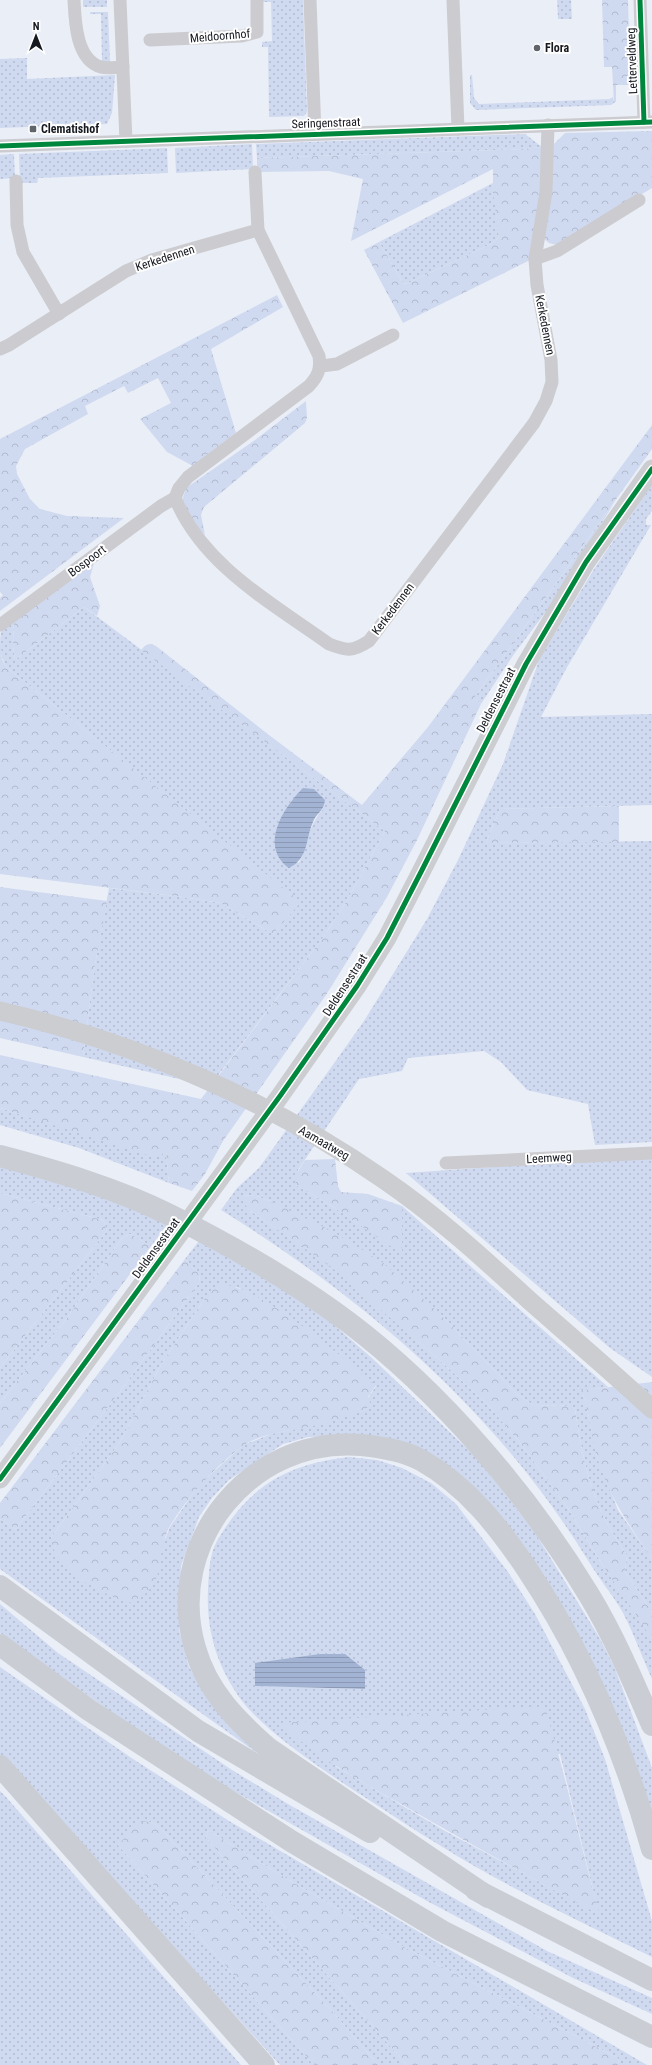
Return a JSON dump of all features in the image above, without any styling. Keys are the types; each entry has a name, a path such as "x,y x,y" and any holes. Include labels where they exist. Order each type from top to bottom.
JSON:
{"highway":[{"path":"0,1156 55,1171 169,1214 255,1261 297,1287 349,1323 394,1361 455,1419 496,1465 537,1518 590,1596 614,1640 652,1725"},
{"path":"488,1897 268,1748 239,1722 219,1698 207,1678 195,1649 189,1621 193,1565 201,1542 213,1518 234,1492 256,1473 274,1462 300,1451 324,1445 378,1446 401,1452 419,1459 456,1483 470,1496 491,1519 515,1552 569,1636 607,1716 639,1803 652,1849"},
{"path":"0,1586 198,1731 374,1835 488,1897 652,1980"},
{"path":"0,1645 89,1710 291,1841 442,1931 652,2037"},
{"path":"0,1766 264,2065"}],"street":[{"path":"74,0 80,43 85,55 101,67 123,67"},
{"path":"120,0 126,141"},
{"name":"Meidoornhof","path":"150,40 242,36 257,32 257,0"},
{"path":"310,0 315,134"},
{"path":"453,0 458,129"},
{"name":"Letterveldweg","path":"640,0 646,20 648,122"},
{"name":"Seringenstraat","path":"0,146 648,122"},
{"name":"Kerkedennen","path":"175,498 207,549 231,574 329,644 346,651 358,648 369,641 534,423 546,401 552,382 551,360 537,285 535,259 546,192 548,125"},
{"path":"175,498 188,477 309,386 317,378 321,366 319,356 258,230 255,172"},
{"path":"16,181 17,225 23,252 59,314"},
{"path":"535,259 556,251 639,200"},
{"name":"Kerkedennen","path":"0,348 9,345 126,271 152,260 258,230"},
{"path":"321,366 337,364 393,335"},
{"name":"Deldensestraat","path":"0,1479 280,1096 357,986 386,938 526,664 586,562 652,469"},
{"name":"Bospoort","path":"0,625 161,506 175,498"},
{"name":"Aamaatweg","path":"0,1011 114,1044 161,1061 221,1086 284,1119 353,1159 424,1209 462,1240 599,1360 652,1409"},
{"name":"Leemweg","path":"446,1163 652,1153"},
{"name":"Aamaatweg","path":"599,1360 652,1391"}],"green space":[{"path":"83,0 107,0 107,7 83,7"},
{"path":"261,0 303,0 307,112 304,116 269,117 268,47 262,47 262,42 272,41 271,2 261,2"},
{"path":"557,0 571,0 572,19 558,19"},
{"path":"602,0 628,0 629,85 616,85 616,101 614,103 612,67 604,67"},
{"path":"90,12 108,12 110,62 102,62 101,14 90,14"},
{"path":"27,58 27,79 115,75 112,113 107,124 0,128 0,59"},
{"path":"470,75 472,75 474,98 479,104 610,99 613,97 614,103 611,105 476,110 470,103"},
{"path":"652,131 652,188 557,245 549,243 544,239 551,147 565,133"},
{"path":"525,134 542,147 523,149 257,158 256,144"},
{"path":"252,144 253,169 176,173 175,148"},
{"path":"542,147 542,184 530,260 403,323 364,250 379,242 403,283 406,284 491,244 499,237 493,192 493,169 351,241 363,179 329,171 257,172 257,158 523,149"},
{"path":"167,148 168,173 38,178 37,183 20,183 19,154"},
{"path":"14,154 15,178 0,179 0,155"},
{"path":"493,183 499,237 491,244 406,284 403,283 379,242"},
{"path":"277,295 283,307 211,349 236,433 193,466 167,452 140,419 171,403 158,378 128,393 124,386 85,406 88,414 25,449 16,466 17,474 30,499 40,509 67,516 124,518 0,611 0,598 3,595 0,592 0,439"},
{"path":"306,401 307,418 305,423 204,507 201,515 205,535 194,523 182,501 186,488 255,440"},
{"path":"652,425 652,449 474,698 481,704 417,840 387,897 326,995 223,1141 205,1174 192,1191 169,1183 166,1151 159,1157 153,1157 0,1108 0,1055 201,1099 324,936 346,902 385,831 141,650 149,644 156,646 269,735 362,805 428,727"},
{"path":"652,485 652,511 646,519 646,525 651,525 566,669 541,717 652,714 652,805 500,809 486,843 652,841 652,1142 595,1145 588,1104 527,1090 501,1062 484,1051 408,1058 402,1071 359,1079 298,1170 296,1185 335,1208 402,1253 402,1206 608,1387 579,1391 583,1395 586,1404 597,1457 618,1510 652,1559 652,1612 625,1572 627,1555 606,1521 598,1504 586,1468 575,1409 572,1406 533,1405 517,1394 441,1315 272,1202 256,1196 242,1195 249,1210 330,1265 444,1364 489,1406 521,1444 567,1507 602,1564 648,1631 652,1639 652,1679 627,1621 615,1600 553,1508 514,1457 471,1409 426,1364 378,1322 276,1245 221,1210 237,1188 259,1168 364,1021 427,919 458,860 503,764 539,660 596,566"},
{"path":"615,501 560,593 514,654 481,704 474,698"},
{"path":"95,560 90,577 100,606 97,616 84,607 15,660 13,646 14,621"},
{"path":"84,607 385,831 346,902 324,936 210,1086 83,1057 94,970 109,888 220,903 273,934 300,902 6,667 1,649 1,631 14,621 13,646 15,660","holes":["291,801 323,809 314,822 299,863 275,846 278,825"]},
{"path":"0,631 2,659 6,667 301,902 273,934 220,903 0,874"},
{"path":"619,806 619,842 486,843 500,809"},
{"path":"0,887 107,901 94,970 83,1057 0,1038"},
{"path":"0,1108 116,1144 166,1151 169,1183 79,1148 0,1125"},
{"path":"652,1156 652,1377 610,1348 406,1173"},
{"path":"335,1159 338,1186 341,1192 368,1194 402,1206 402,1254 335,1208 296,1185 295,1176 305,1160"},
{"path":"0,1165 66,1184 170,1221 151,1246 130,1234 122,1238 67,1318 0,1403 0,1368 107,1230 103,1220 0,1193"},
{"path":"0,1193 103,1220 107,1230 0,1368"},
{"path":"242,1195 256,1196 272,1202 330,1230 382,1262 441,1315 517,1394 533,1405 572,1406 575,1409 586,1468 598,1504 606,1521 627,1555 625,1572 652,1612 652,1639 602,1564 567,1507 521,1444 489,1406 444,1364 330,1266 249,1210 241,1199"},
{"path":"130,1234 151,1246 0,1448 0,1403 67,1318 122,1238"},
{"path":"199,1241 303,1298 372,1358 478,1459 534,1531 599,1637 614,1666 652,1768 652,1832 632,1770 485,1503 351,1436 308,1437 283,1444 229,1480 212,1498 199,1517 181,1566 179,1630 189,1667 209,1700 257,1753 0,1569 0,1519 16,1529 121,1390 199,1283 200,1275 185,1259","holes":["237,1287 309,1333 376,1386 368,1398 366,1410 315,1425 271,1434 243,1445 198,1486 170,1527 165,1539 51,1538 120,1442 162,1363 205,1298"]},
{"path":"185,1259 200,1275 199,1283 121,1390 16,1529 0,1519 0,1503"},
{"path":"219,1284 236,1288 256,1296 278,1309 323,1341 376,1385 368,1397 371,1400 366,1410 326,1423 276,1433 256,1439 241,1447 231,1455 211,1473 193,1493 170,1526 165,1537 156,1580 150,1589 141,1597 128,1603 93,1587 70,1571 60,1561 54,1550 51,1538 120,1442 162,1363 205,1298"},
{"path":"652,1382 652,1559 628,1522 607,1485 593,1442 583,1395 576,1391"},
{"path":"349,1457 377,1460 402,1468 431,1483 456,1504 508,1572 535,1614 585,1709 605,1759 652,1921 652,1957 572,1918 492,1876 409,1826 329,1773 280,1738 253,1713 233,1688 220,1662 211,1634 208,1589 211,1558 214,1546 229,1522 256,1492 288,1472 327,1460","holes":["255,1663 365,1689 255,1686","560,1754 599,1914 447,1832 335,1766"]},
{"path":"0,1604 58,1653 232,1770 288,1804 547,1951 652,1998 652,2014 573,1978 427,1901 179,1760 0,1633"},
{"path":"0,1667 130,1757 229,1821 647,2065 619,2065 618,2058 404,1947 289,1880 208,1830 206,1838 407,2065 378,2065 332,2011 163,1831 154,1823 144,1821 118,1845 314,2065 280,2065 0,1755"},
{"path":"544,1706 600,1915 480,1849 358,1779 309,1748 279,1723"},
{"path":"0,1791 6,1797 241,2065 0,2065"},
{"path":"144,1821 154,1823 163,1831 332,2011 378,2065 314,2065 118,1845 135,1827"},
{"path":"208,1830 289,1880 404,1947 618,2058 619,2065 407,2065 206,1838"}],"shaded area":[{"path":"303,788 314,789 325,800 323,808 316,816 310,829 306,848 303,854 295,864 289,868 280,859 276,849 275,838 277,827 282,816 295,796"},
{"path":"320,1654 345,1654 365,1670 365,1689 255,1686 255,1663"}],"cycle path":[{"path":"640,0 644,122"},
{"path":"0,146 652,122"},
{"path":"0,1479 280,1096 357,986 387,938 526,664 586,562 652,469"}],"place":[{"name":"Flora","path":"537,48"},
{"name":"Clematishof","path":"33,129"}]}
